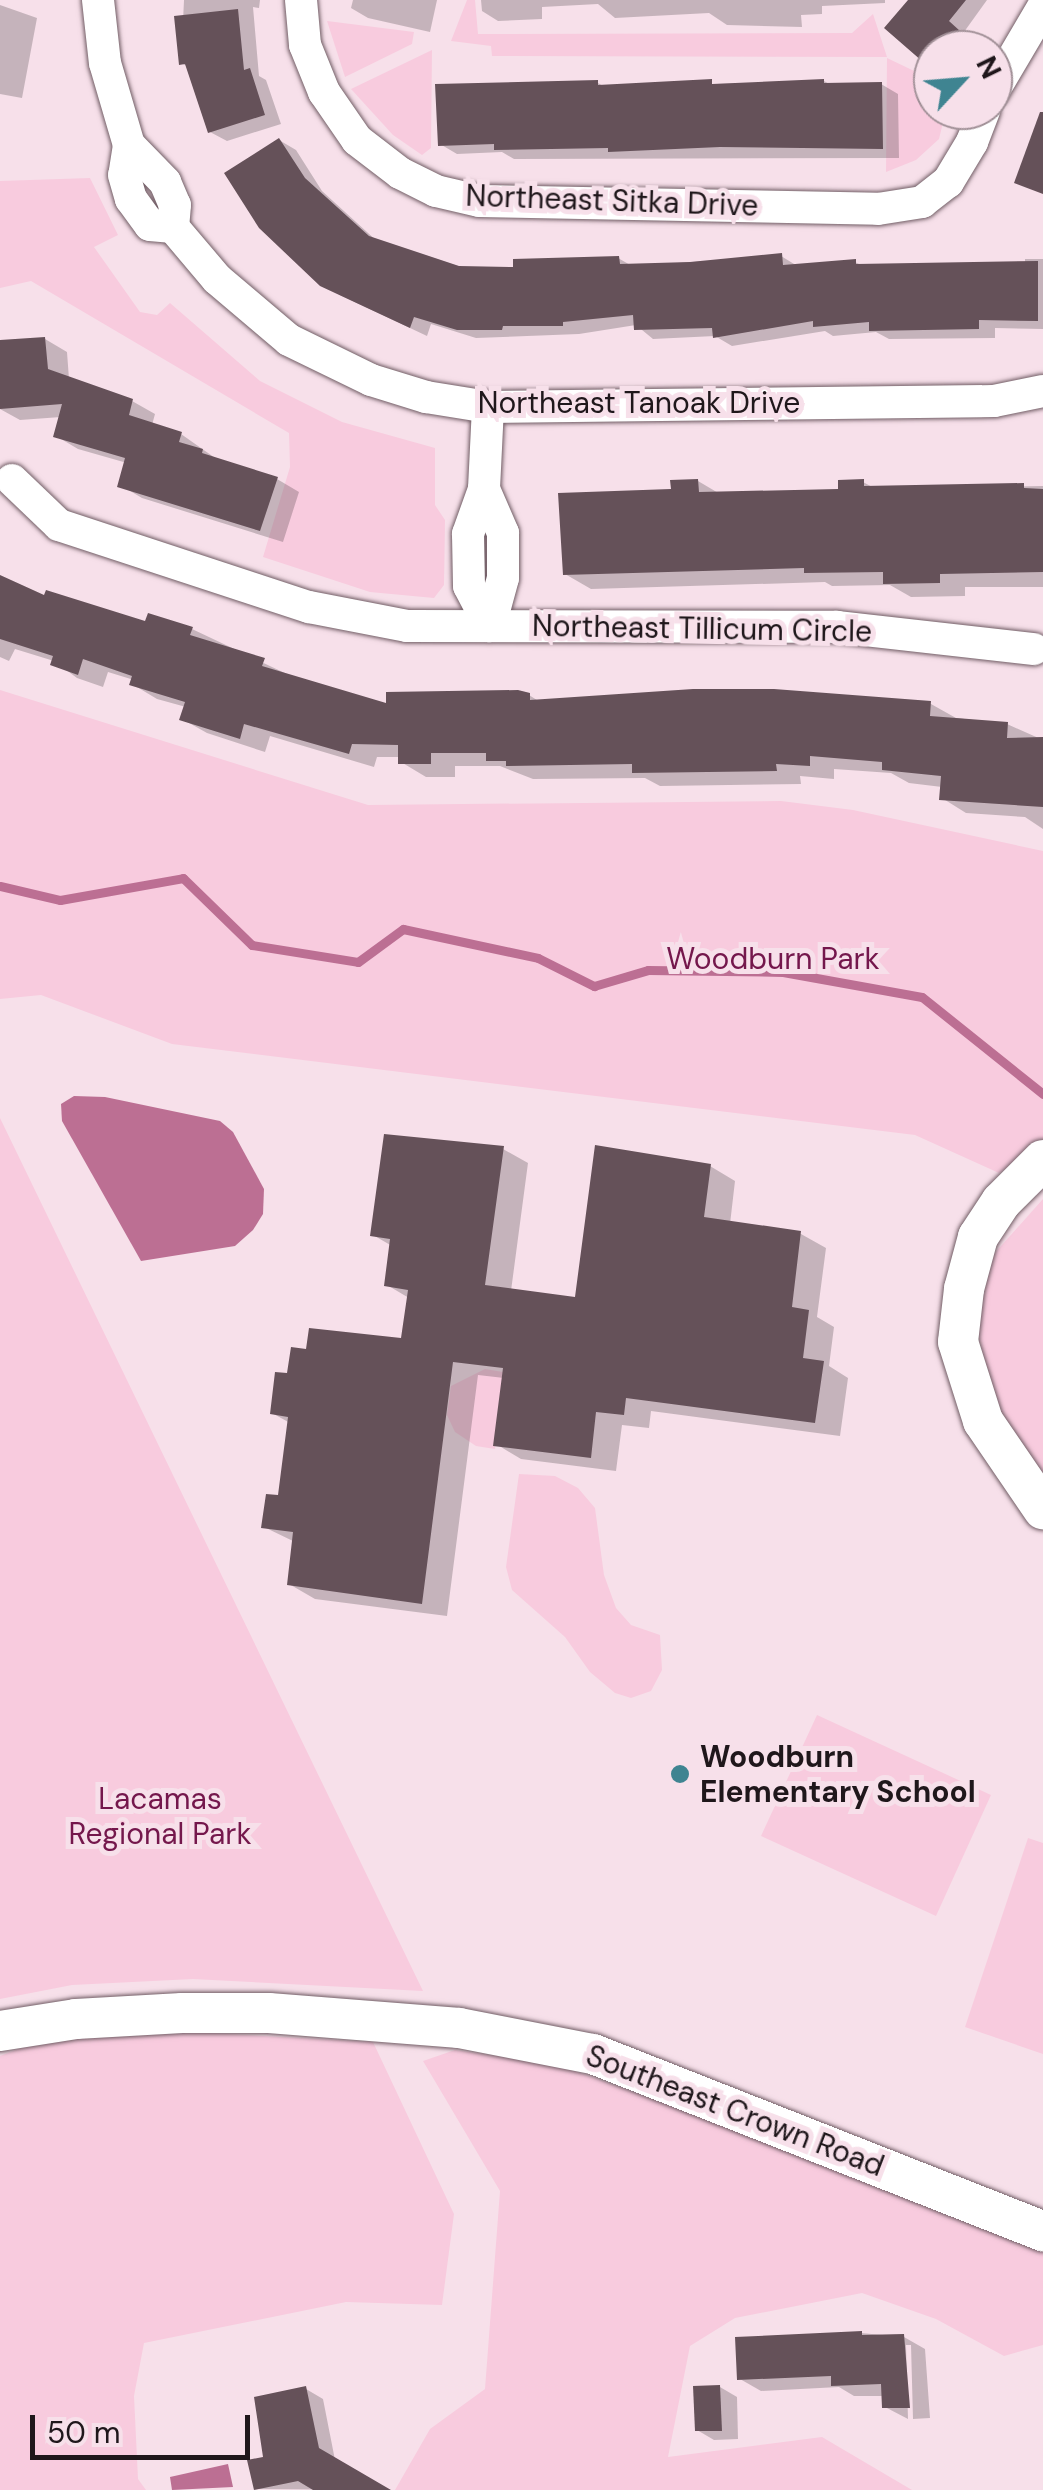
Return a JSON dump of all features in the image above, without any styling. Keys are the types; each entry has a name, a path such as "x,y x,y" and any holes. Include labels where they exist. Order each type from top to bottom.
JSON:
{"street":[{"name":"Northeast Tanoak Drive","path":"98,0 104,63 130,144 124,175 131,199 150,225 173,227 216,280 289,340 371,380 426,397 488,406 994,402 1043,391"},
{"name":"Northeast Sitka Drive","path":"301,0 306,44 324,92 358,140 400,174 436,191 479,201 878,209 922,202 948,182 976,130"},
{"path":"1013,58 1043,6"},
{"name":"Northeast Tillicum Circle","path":"488,406 484,489 503,533 503,578 490,626"},
{"name":"Northeast Tillicum Circle","path":"12,480 58,525 309,608 407,626 837,627 1034,650"},
{"path":"1043,1160 1000,1202 978,1237 964,1289 958,1342 983,1420 1043,1509"},
{"name":"Southeast Crown Road","path":"0,2032 76,2018 182,2013 338,2017 459,2028 593,2054 1043,2231"}],"green space":[{"path":"467,0 475,0 478,34 852,33 873,14 887,57 492,56 491,46 451,41"},
{"path":"327,21 414,32 412,44 345,77"},
{"path":"432,50 431,148 422,155 393,135 351,89"},
{"path":"887,58 913,70 913,130 941,130 939,139 916,160 886,172"},
{"path":"90,178 118,235 94,247 140,312 157,315 170,303 260,381 342,422 435,448 435,505 445,520 444,585 434,598 370,592 263,557 290,467 289,433 31,281 0,288 0,181"},
{"name":"Woodburn Park","path":"0,690 368,805 781,801 853,810 1043,851 1043,1144 999,1173 915,1135 172,1044 41,995 0,999"},
{"name":"Lacamas Regional Park","path":"0,1118 423,1991 193,1979 72,1985 0,1999"},
{"path":"1043,1199 1043,1478 996,1413 977,1329 992,1256"},
{"path":"485,1369 503,1372 495,1449 476,1446 455,1432 447,1415 451,1386"},
{"path":"519,1474 555,1476 578,1488 595,1508 604,1575 616,1608 631,1625 660,1635 662,1670 651,1691 631,1698 615,1693 590,1672 565,1637 512,1590 506,1567"},
{"path":"817,1715 991,1795 936,1916 761,1836"},
{"path":"1028,1838 1043,1843 1043,2054 965,2027"},
{"path":"192,2032 373,2042 454,2214 442,2305 346,2302 144,2343 134,2396 138,2479 146,2490 0,2490 0,2056 45,2039"},
{"path":"455,2050 555,2064 1043,2238 1043,2345 1004,2356 936,2319 862,2293 735,2318 690,2346 668,2457 822,2437 912,2490 395,2490 430,2429 485,2389 500,2191 423,2061"}],"shaded area":[{"path":"74,1096 105,1097 220,1121 233,1132 264,1189 263,1214 253,1230 235,1246 141,1261 62,1121 61,1104"},
{"path":"228,2464 233,2487 172,2490 170,2477"}],"building":[{"path":"908,0 966,0 949,21 959,30 913,30 913,53 884,28"},
{"path":"238,9 244,70 250,68 265,115 208,133 185,64 179,65 174,16"},
{"path":"712,79 712,84 824,79 824,83 882,82 883,149 720,147 608,152 608,148 494,150 494,144 438,146 435,84 598,80 598,85"},
{"path":"1043,112 1043,194 1014,183"},
{"path":"279,138 305,178 369,236 459,266 513,267 513,259 619,256 620,264 690,262 782,253 783,265 856,259 856,264 1038,261 1038,321 979,320 979,329 869,331 869,322 813,327 813,321 713,338 712,328 634,330 633,315 563,322 563,326 503,326 502,330 457,330 414,317 410,328 320,286 259,228 224,173"},
{"path":"45,337 48,369 133,399 129,415 182,432 179,442 203,449 202,453 278,477 260,531 117,487 125,458 53,437 62,404 0,409 0,340"},
{"path":"698,479 699,492 838,489 838,480 864,479 864,486 1024,483 1024,488 1043,489 1043,572 940,574 940,583 883,584 883,572 804,573 804,568 563,575 558,493 671,489 670,480"},
{"path":"0,575 44,595 46,590 145,621 148,613 193,627 190,635 265,658 262,666 386,703 386,692 518,690 530,693 530,700 693,689 774,689 931,701 930,716 1008,722 1007,738 1043,737 1043,807 939,800 941,776 882,770 882,762 810,756 810,766 776,764 777,771 632,773 632,764 506,766 506,761 486,761 486,753 431,753 431,764 398,764 398,745 352,744 349,754 244,724 240,739 179,720 185,702 129,685 132,676 83,659 78,675 50,665 53,656 0,639"},
{"path":"384,1134 504,1146 485,1285 575,1297 595,1145 711,1164 704,1217 801,1231 792,1307 809,1310 803,1358 824,1361 815,1423 626,1398 624,1415 596,1412 591,1458 493,1446 503,1368 453,1362 422,1604 287,1585 293,1532 261,1528 266,1494 278,1495 288,1417 270,1414 275,1372 287,1373 291,1347 306,1349 309,1328 401,1338 408,1290 384,1286 390,1239 370,1236"},
{"path":"862,2331 862,2335 904,2334 910,2408 882,2408 881,2384 831,2386 831,2376 737,2380 735,2337"},
{"path":"720,2385 722,2431 695,2431 693,2386"},
{"path":"306,2386 319,2448 391,2490 313,2490 298,2481 254,2490 247,2460 263,2457 254,2397"}],"waterway":[{"path":"0,886 60,900 183,878 252,945 358,962 403,929 538,958 594,986 648,970 783,972 922,997 1043,1094"}],"place":[{"name":"Woodburn Elementary School","path":"680,1774"}]}
